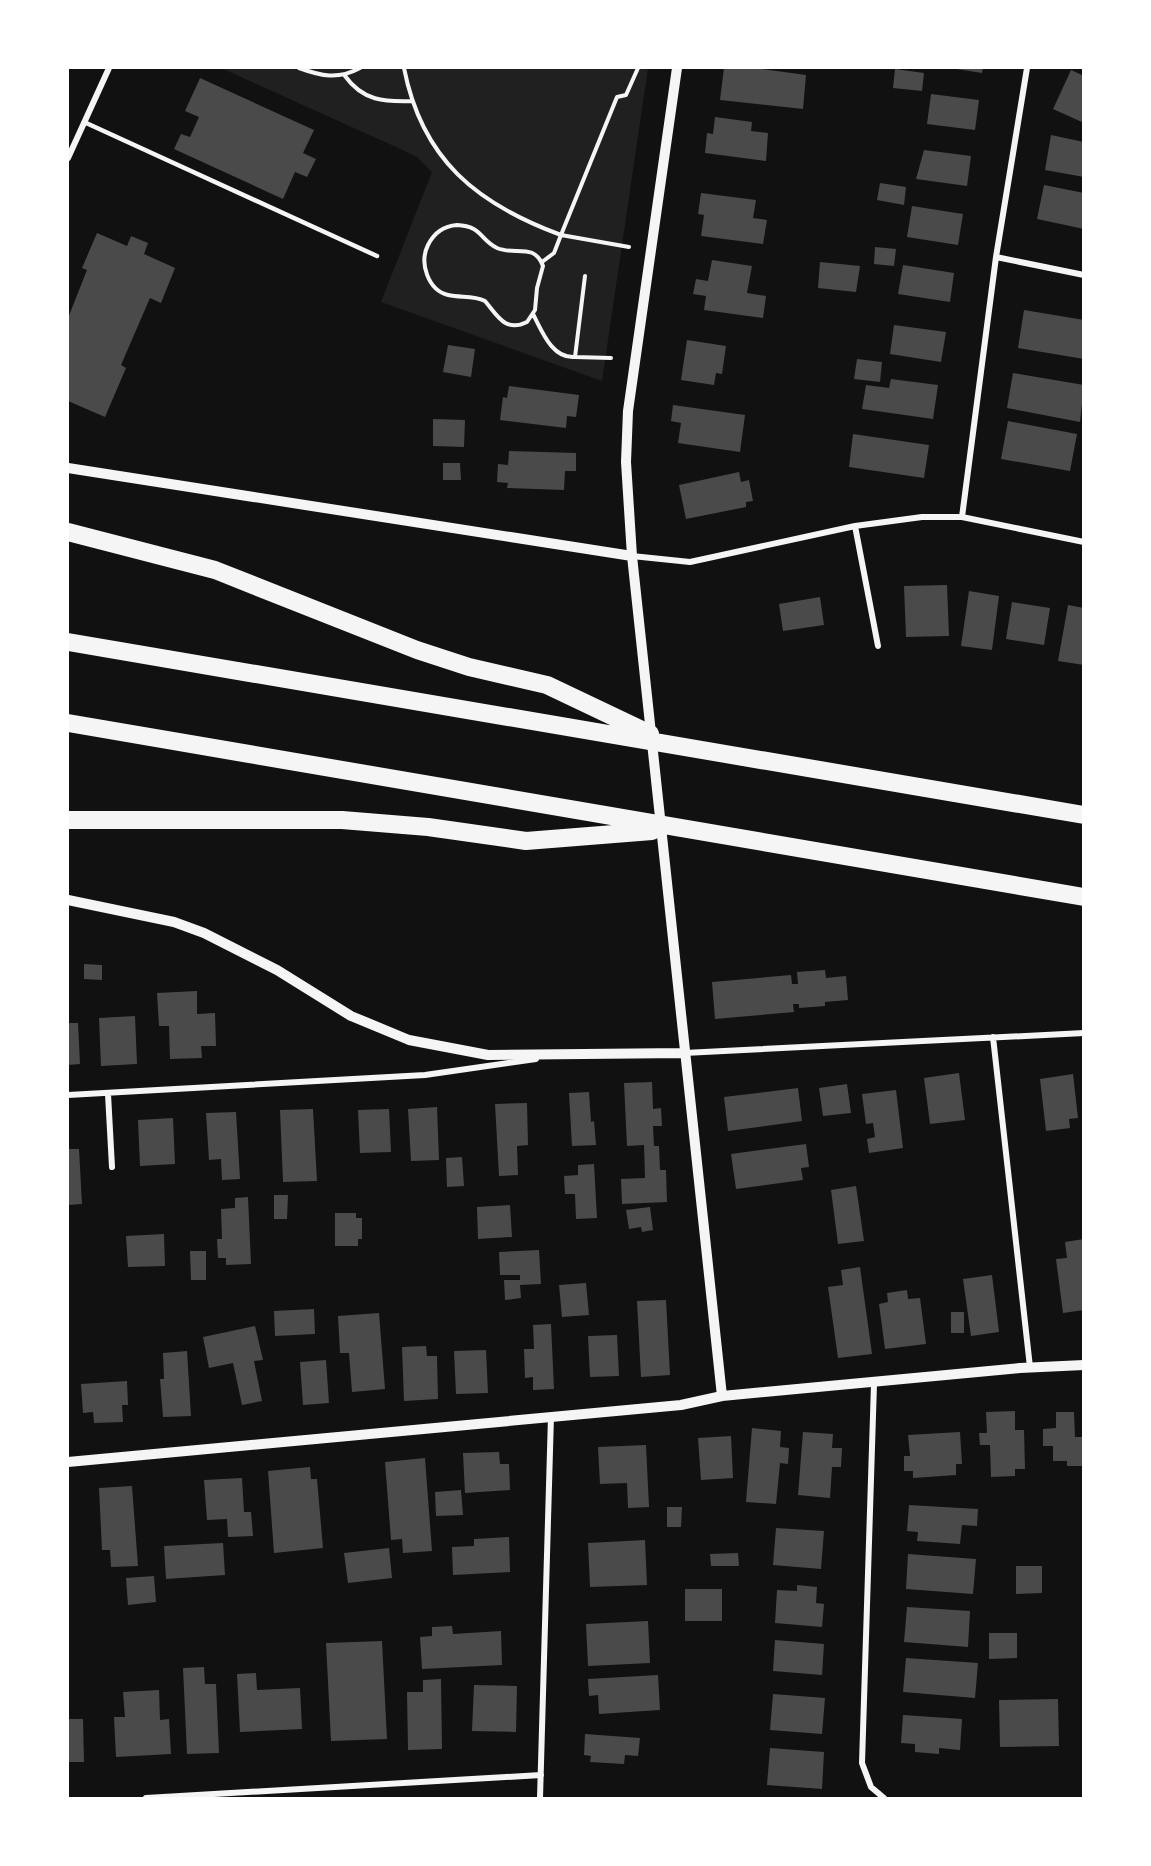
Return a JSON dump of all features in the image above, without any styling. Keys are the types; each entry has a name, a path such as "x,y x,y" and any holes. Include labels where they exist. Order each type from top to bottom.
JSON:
{"highway":[{"path":"68,531 215,570 417,650 469,667 547,685 671,744"},
{"path":"68,642 1083,815"},
{"path":"68,723 1083,897"},
{"path":"68,820 342,820 428,827 526,841 680,828"}],"street":[{"path":"68,158 109,68"},
{"path":"677,68 628,411 626,462 632,556 722,1396"},
{"path":"962,517 996,257 1027,68"},
{"path":"996,257 1083,275"},
{"path":"68,468 632,556 690,562 889,520 962,517 1083,542"},
{"path":"855,526 878,646"},
{"path":"68,900 174,922 204,933 277,970 351,1016 409,1040 488,1055 579,1052 684,1053 1083,1033"},
{"path":"993,1037 1030,1367"},
{"path":"68,1095 425,1075 579,1052"},
{"path":"108,1094 112,1167"},
{"path":"68,1462 551,1415 681,1405 722,1396 874,1384 1030,1367 1083,1365"},
{"path":"874,1384 862,1763 871,1787 884,1798"},
{"path":"540,1798 551,1415"},
{"path":"146,1798 541,1775"}],"lane":[{"path":"84,122 376,256"}],"path":[{"path":"299,68 318,75 345,76 360,68"},
{"path":"404,68 413,101 440,155 486,200 520,220 561,234 629,247"},
{"path":"542,262 554,253 617,97 626,95 638,68"},
{"path":"345,76 363,95 378,100 413,101"},
{"path":"451,226 464,226 479,231 497,248 530,251 542,262 543,270 538,280 533,314 522,324 511,325 498,319 480,299 444,294 431,282 426,271 425,251 438,231 451,226"},
{"path":"575,357 585,276"},
{"path":"533,314 556,351 562,356 611,358"}],"shaded area":[{"path":"221,68 648,68 602,381 381,302 432,172 417,157"}],"building":[{"path":"724,68 754,68 806,75 803,109 720,100"},
{"path":"950,68 983,68 982,73"},
{"path":"895,69 924,73 922,91 893,88"},
{"path":"1071,70 1084,76 1084,123 1053,109"},
{"path":"200,78 314,130 303,153 316,159 307,177 295,172 283,199 174,149 181,134 190,137 199,117 185,111"},
{"path":"931,94 979,100 975,130 927,124"},
{"path":"715,117 752,122 751,131 768,133 766,161 705,153 707,133 713,134"},
{"path":"1051,135 1084,142 1084,177 1045,170"},
{"path":"924,150 971,156 967,186 916,179"},
{"path":"880,183 906,187 904,205 877,200"},
{"path":"1044,185 1084,193 1084,229 1037,219"},
{"path":"701,193 756,200 753,218 767,220 763,244 701,236 704,215 698,214"},
{"path":"912,206 963,214 958,245 907,237"},
{"path":"97,233 127,246 131,236 148,243 144,254 175,268 161,303 150,298 121,365 126,368 105,417 68,401 68,318 87,270 82,268"},
{"path":"875,247 896,249 894,266 874,264"},
{"path":"712,260 752,266 747,293 766,296 763,318 704,310 706,296 693,294 696,279 708,281"},
{"path":"820,262 860,266 856,292 818,288"},
{"path":"903,265 954,273 950,302 898,294"},
{"path":"1024,310 1084,320 1084,359 1018,348"},
{"path":"894,325 946,332 941,362 890,354"},
{"path":"687,340 726,346 722,374 716,373 714,385 681,380"},
{"path":"448,345 475,349 471,377 443,372"},
{"path":"857,359 882,362 880,382 854,379"},
{"path":"1013,373 1084,385 1080,422 1007,408"},
{"path":"891,379 938,385 933,419 862,409 866,385 889,388"},
{"path":"509,386 579,395 576,417 567,416 566,428 500,420 503,397 507,398"},
{"path":"673,405 745,415 740,452 678,443 681,423 671,421"},
{"path":"433,419 465,420 464,447 433,446"},
{"path":"1008,421 1077,434 1070,471 1001,459"},
{"path":"853,434 929,445 924,478 849,467"},
{"path":"509,451 576,453 576,471 565,471 564,490 507,488 508,483 497,482 498,464 508,465"},
{"path":"443,463 460,463 461,480 443,480"},
{"path":"739,472 741,482 749,480 753,501 746,502 746,507 686,519 679,485"},
{"path":"947,585 949,636 906,637 904,586"},
{"path":"969,591 999,596 992,650 961,646"},
{"path":"820,597 824,625 783,631 779,604"},
{"path":"1012,602 1050,608 1044,645 1006,639"},
{"path":"1068,605 1084,608 1084,665 1058,661"},
{"path":"84,964 102,965 102,980 84,979"},
{"path":"825,970 826,978 846,976 848,1000 825,1002 825,1006 799,1008 799,1004 793,1004 794,1012 715,1019 712,982 791,975 792,984 798,984 797,972"},
{"path":"197,991 197,1014 215,1013 216,1046 201,1046 202,1058 170,1059 169,1026 159,1026 157,993"},
{"path":"135,1016 137,1064 101,1066 99,1018"},
{"path":"68,1023 78,1023 80,1064 68,1065"},
{"path":"959,1073 965,1120 930,1124 924,1078"},
{"path":"1073,1074 1078,1118 1069,1119 1070,1128 1046,1131 1040,1079"},
{"path":"652,1082 653,1109 661,1108 662,1126 653,1126 654,1146 659,1146 660,1170 666,1170 667,1202 622,1204 621,1179 645,1178 644,1145 627,1146 624,1083"},
{"path":"847,1084 851,1113 823,1116 819,1088"},
{"path":"798,1088 802,1121 728,1131 724,1097"},
{"path":"896,1090 903,1148 869,1153 867,1139 875,1137 873,1123 866,1124 862,1094"},
{"path":"589,1092 591,1122 594,1121 596,1145 572,1146 569,1093"},
{"path":"527,1103 528,1145 517,1146 518,1175 499,1176 495,1104"},
{"path":"437,1107 439,1160 411,1161 408,1109"},
{"path":"313,1109 317,1181 283,1182 280,1110"},
{"path":"389,1109 391,1152 360,1153 358,1110"},
{"path":"236,1112 240,1179 222,1180 221,1159 209,1160 206,1113"},
{"path":"173,1118 175,1164 140,1166 138,1120"},
{"path":"806,1144 809,1167 801,1168 803,1180 736,1189 731,1154"},
{"path":"68,1149 79,1149 82,1204 68,1205"},
{"path":"462,1157 464,1186 447,1187 446,1158"},
{"path":"594,1164 597,1218 576,1219 575,1194 565,1194 564,1176 578,1175 578,1165"},
{"path":"856,1186 864,1241 838,1244 831,1190"},
{"path":"274,1195 288,1195 287,1219 274,1219"},
{"path":"248,1197 251,1264 226,1265 226,1258 218,1258 217,1239 222,1239 221,1209 235,1208 235,1198"},
{"path":"510,1205 512,1237 478,1239 477,1207"},
{"path":"650,1207 653,1230 642,1232 641,1227 629,1229 626,1210"},
{"path":"335,1213 356,1213 356,1218 362,1218 362,1239 358,1239 358,1246 335,1246"},
{"path":"164,1234 165,1266 128,1267 126,1236"},
{"path":"1084,1239 1084,1310 1063,1313 1056,1259 1067,1258 1065,1242"},
{"path":"539,1250 541,1284 520,1285 521,1298 505,1300 504,1280 520,1280 520,1275 500,1275 499,1252"},
{"path":"190,1251 206,1251 206,1280 191,1280"},
{"path":"860,1267 872,1354 838,1358 828,1287 843,1285 841,1270"},
{"path":"992,1275 999,1332 971,1336 963,1279"},
{"path":"586,1283 589,1315 562,1317 559,1285"},
{"path":"907,1290 908,1299 920,1298 926,1344 885,1349 879,1304 888,1302 887,1293"},
{"path":"666,1300 670,1375 641,1377 637,1301"},
{"path":"314,1309 315,1334 275,1336 274,1311"},
{"path":"951,1312 964,1312 964,1333 951,1333"},
{"path":"379,1313 385,1389 352,1392 349,1353 340,1353 338,1316"},
{"path":"551,1324 554,1389 533,1390 533,1377 525,1378 524,1349 534,1349 533,1325"},
{"path":"255,1326 263,1360 254,1361 262,1401 242,1405 233,1363 209,1368 203,1337"},
{"path":"617,1335 619,1376 590,1377 588,1336"},
{"path":"426,1346 427,1356 437,1356 438,1399 404,1401 402,1347"},
{"path":"486,1350 488,1393 456,1394 454,1351"},
{"path":"187,1351 191,1416 163,1417 160,1379 164,1379 163,1353"},
{"path":"326,1360 329,1403 303,1405 300,1362"},
{"path":"127,1381 128,1405 122,1405 123,1422 94,1423 93,1412 83,1413 81,1384"},
{"path":"1015,1411 1015,1430 1024,1430 1025,1469 1015,1469 1015,1476 991,1477 990,1445 980,1445 979,1433 987,1433 986,1412"},
{"path":"1056,1412 1074,1412 1075,1437 1084,1437 1084,1466 1067,1466 1067,1461 1053,1461 1053,1446 1043,1446 1043,1429 1056,1428"},
{"path":"752,1428 781,1431 780,1447 789,1448 788,1464 780,1463 776,1504 746,1502"},
{"path":"803,1432 833,1434 832,1448 842,1448 841,1467 832,1467 830,1498 798,1495"},
{"path":"960,1432 962,1464 956,1464 956,1475 913,1478 913,1471 904,1471 904,1456 910,1456 908,1435"},
{"path":"731,1436 733,1478 701,1480 698,1438"},
{"path":"646,1445 649,1507 628,1508 627,1483 600,1484 598,1447"},
{"path":"499,1452 500,1464 509,1464 510,1490 465,1493 463,1453"},
{"path":"425,1458 432,1551 403,1553 402,1539 391,1540 385,1462"},
{"path":"310,1467 311,1479 317,1479 323,1548 274,1553 268,1471"},
{"path":"242,1478 244,1512 251,1512 253,1536 228,1537 227,1519 207,1520 204,1480"},
{"path":"132,1486 138,1566 111,1567 110,1550 102,1550 99,1488"},
{"path":"461,1490 463,1515 436,1516 435,1492"},
{"path":"909,1505 978,1509 977,1526 962,1525 960,1544 917,1541 918,1532 907,1531"},
{"path":"667,1507 682,1507 681,1527 667,1527"},
{"path":"776,1528 824,1531 821,1569 773,1565"},
{"path":"509,1537 510,1572 453,1575 452,1547 474,1546 474,1539"},
{"path":"645,1540 647,1585 590,1587 588,1543"},
{"path":"223,1543 225,1575 166,1579 164,1546"},
{"path":"389,1548 392,1578 348,1583 344,1553"},
{"path":"738,1553 739,1566 711,1566 710,1554"},
{"path":"908,1554 976,1559 973,1594 906,1589"},
{"path":"1016,1566 1042,1566 1042,1593 1016,1594"},
{"path":"154,1576 156,1602 128,1605 126,1578"},
{"path":"797,1585 817,1587 816,1603 824,1604 822,1627 775,1623 777,1590 797,1591"},
{"path":"685,1589 722,1589 722,1621 685,1621"},
{"path":"907,1607 970,1611 968,1647 904,1642"},
{"path":"648,1621 650,1663 588,1666 586,1624"},
{"path":"452,1626 453,1634 501,1631 502,1665 422,1669 420,1637 432,1636 432,1627"},
{"path":"989,1633 1017,1633 1017,1658 989,1659"},
{"path":"775,1640 824,1644 822,1675 773,1671"},
{"path":"382,1641 387,1739 331,1741 326,1643"},
{"path":"906,1658 978,1663 975,1698 903,1692"},
{"path":"204,1667 205,1684 216,1684 219,1753 187,1754 183,1668"},
{"path":"256,1673 257,1690 300,1688 302,1729 240,1732 237,1674"},
{"path":"658,1675 660,1710 599,1714 598,1695 589,1696 588,1679"},
{"path":"441,1679 442,1749 408,1750 407,1692 423,1692 423,1680"},
{"path":"474,1685 517,1686 516,1732 472,1731"},
{"path":"159,1690 160,1720 169,1719 171,1754 116,1757 114,1717 125,1717 123,1692"},
{"path":"773,1694 825,1698 822,1734 770,1730"},
{"path":"1058,1699 1059,1746 1000,1747 999,1700"},
{"path":"903,1715 962,1719 960,1750 939,1748 939,1754 915,1752 915,1744 901,1743"},
{"path":"68,1719 83,1719 84,1762 68,1762"},
{"path":"585,1734 640,1738 638,1756 625,1755 624,1764 590,1762 591,1756 584,1755"},
{"path":"770,1748 824,1752 822,1789 767,1785"}]}
